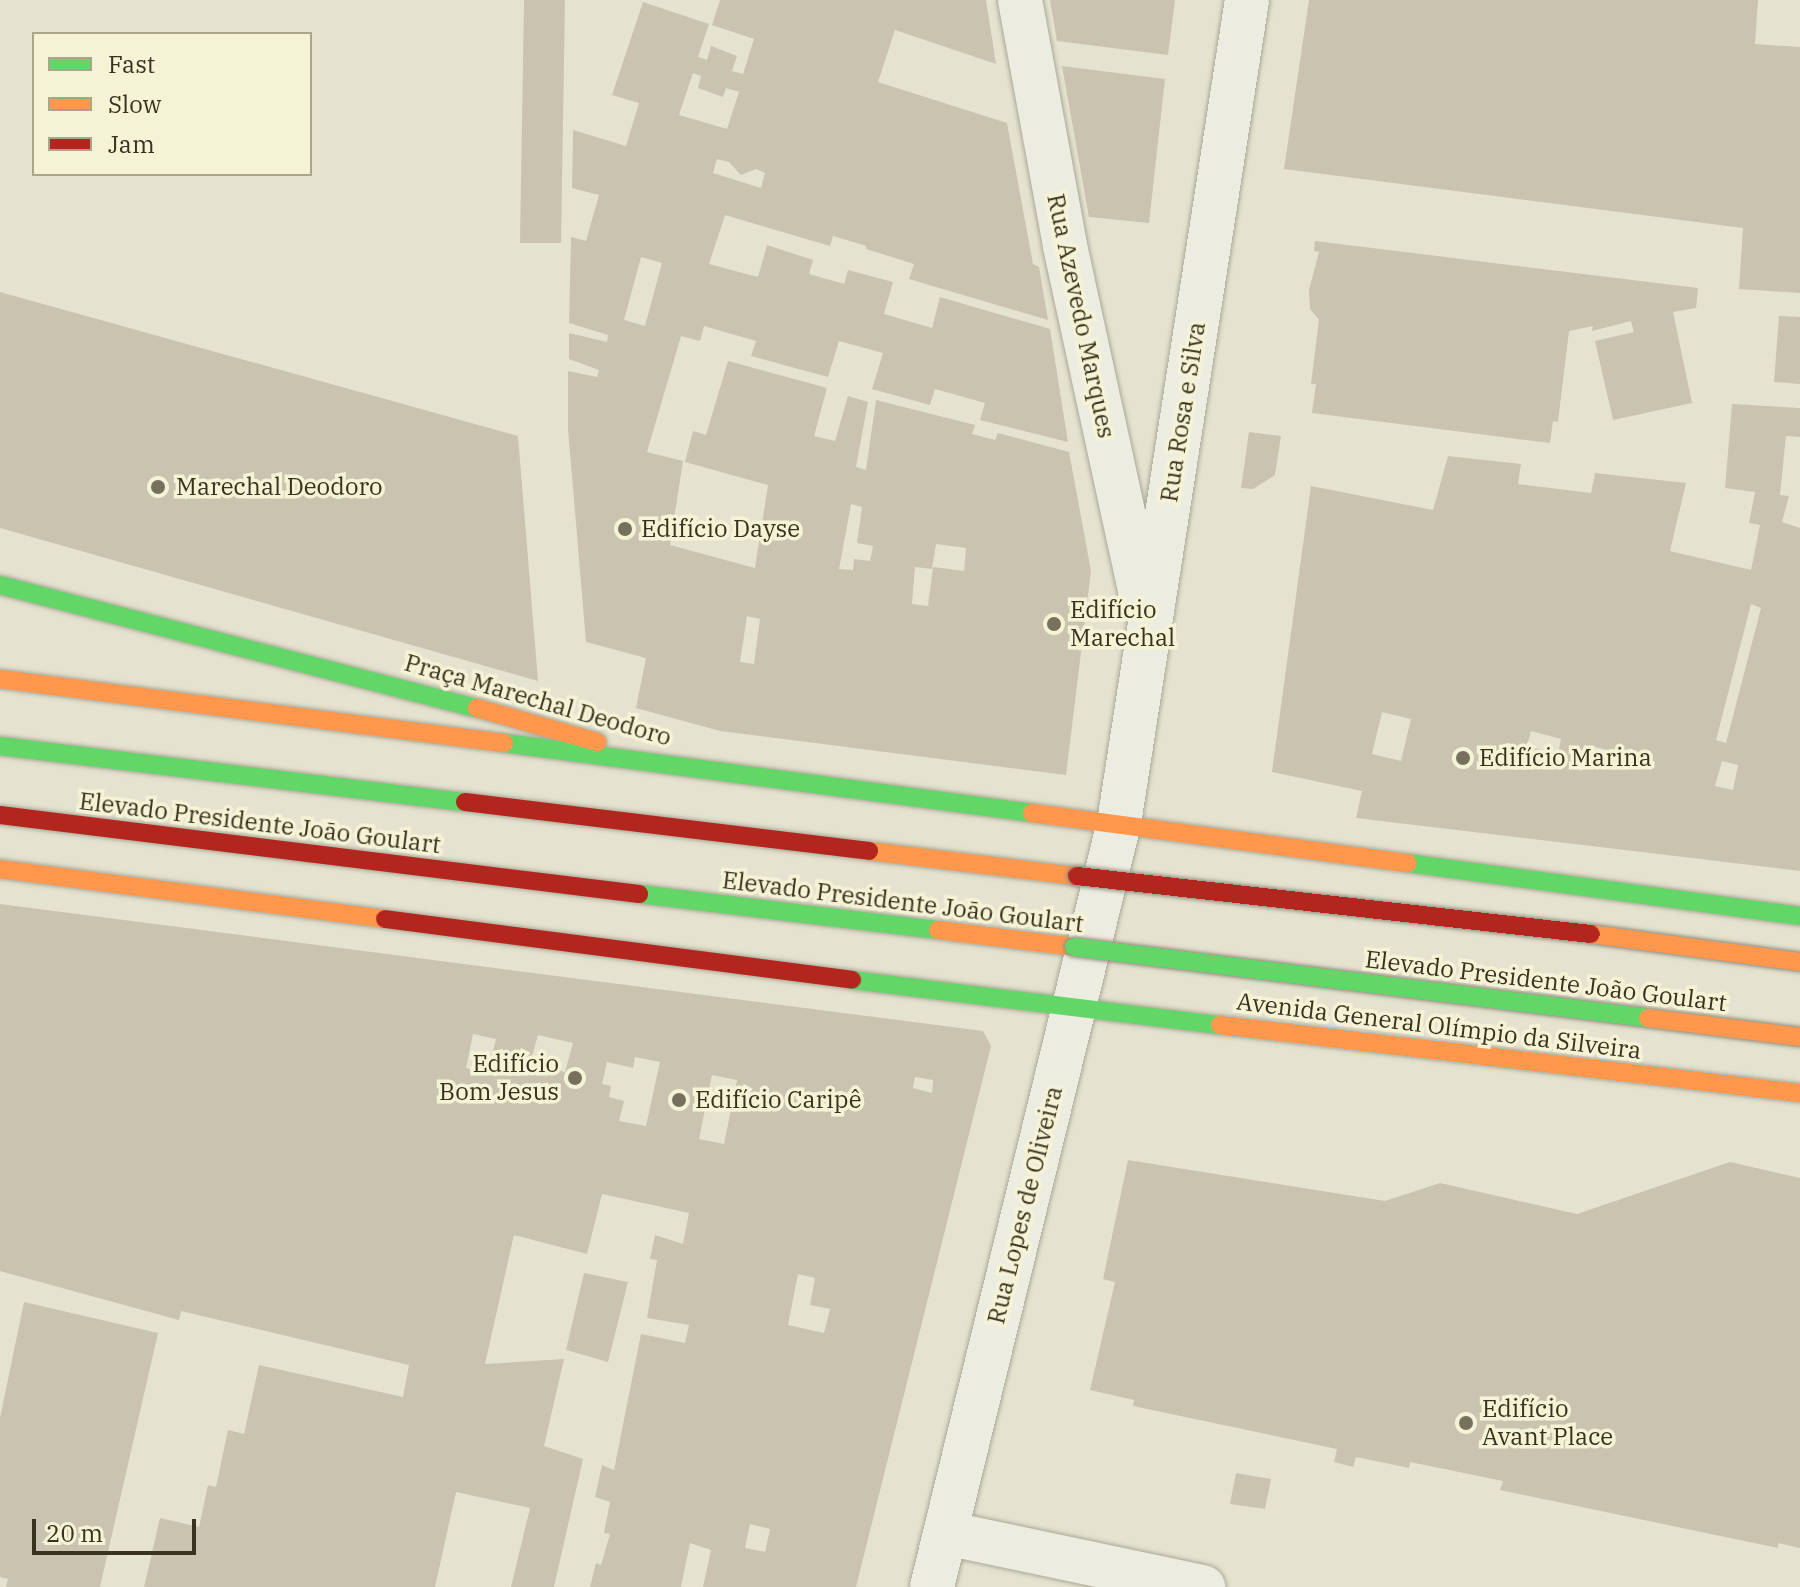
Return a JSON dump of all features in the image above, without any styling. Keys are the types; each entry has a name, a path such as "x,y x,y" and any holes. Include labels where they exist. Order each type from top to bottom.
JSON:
{"main road":[{"name":"Praça Marechal Deodoro","path":"0,585 383,681 612,746 648,761 1119,823"},
{"path":"0,679 648,761"},
{"name":"Elevado Presidente João Goulart","path":"0,746 1565,931 1800,962"},
{"name":"Elevado Presidente João Goulart","path":"0,815 1800,1037"},
{"path":"1119,823 1800,916"},
{"path":"0,869 1073,1007"},
{"name":"Avenida General Olímpio da Silveira","path":"1073,1007 1800,1093"}],"street":[{"name":"Rua Azevedo Marques","path":"1020,0 1080,317 1149,630"},
{"name":"Rua Rosa e Silva","path":"1119,823 1247,0"},
{"name":"Rua Lopes de Oliveira","path":"932,1587 1119,823"},
{"path":"946,1533 1203,1587"}],"building":[{"path":"524,0 565,0 561,243 520,243"},
{"path":"720,0 986,0 996,64 895,30 878,82 1007,123 1033,264 1039,267 1048,320 909,279 914,264 866,249 866,246 833,236 830,246 725,215 709,264 758,277 767,245 813,260 809,274 844,284 848,270 893,282 884,314 932,328 940,297 1050,329 1068,442 980,420 985,403 935,389 930,405 872,389 883,353 839,341 828,377 751,356 756,341 704,326 700,341 681,336 647,452 683,461 670,545 755,568 768,485 685,462 693,431 706,435 728,361 827,388 814,436 835,441 848,396 868,402 856,467 866,470 876,400 975,425 972,434 995,440 998,433 1069,452 1091,571 1066,775 720,731 636,708 646,658 586,642 568,429 568,371 597,377 599,370 569,359 569,333 607,342 608,335 569,323 571,237 586,241 599,195 572,188 573,130 626,146 639,103 612,95 643,2 709,24 698,57 707,60 711,46 737,56 732,71 743,74 754,39 712,25","holes":["693,73 701,76 698,88 723,97 726,88 739,92 727,129 679,115","717,159 729,162 741,175 756,169 765,173 761,188 713,173","641,257 662,263 645,326 624,320","851,504 862,507 857,543 873,546 870,561 854,559 853,570 839,569","936,544 966,548 964,571 933,567 928,606 912,604 915,567 932,569","747,616 760,619 754,664 740,662"]},
{"path":"1050,0 1175,0 1168,55 1057,41"},
{"path":"1309,0 1758,0 1755,44 1800,47 1800,293 1739,289 1743,228 1284,169"},
{"path":"1062,66 1165,79 1149,223 1089,217"},
{"path":"1315,241 1698,288 1696,308 1673,312 1692,403 1613,420 1595,341 1634,332 1631,321 1592,331 1593,326 1569,331 1558,422 1553,421 1550,443 1312,413 1316,384 1311,384 1319,320 1310,309 1309,290 1319,252 1314,251"},
{"path":"0,292 518,436 538,681 0,528"},
{"path":"1779,316 1800,317 1800,384 1774,382"},
{"path":"1732,404 1800,408 1800,437 1786,436 1780,495 1789,496 1782,522 1800,528 1800,871 1356,818 1362,791 1272,772 1311,486 1433,510 1448,456 1521,464 1518,484 1591,493 1595,473 1686,483 1670,551 1751,570 1760,525 1749,523 1755,492 1725,488","holes":["1751,604 1761,608 1726,743 1716,740","1382,712 1411,719 1401,761 1372,754","1531,731 1561,739 1558,754 1527,746","1591,746 1619,753 1615,769 1587,761","1722,761 1738,765 1733,790 1715,786"]},
{"path":"1249,432 1281,436 1275,475 1253,489 1241,488"},
{"path":"0,904 983,1031 991,1046 856,1587 703,1587 711,1550 690,1543 681,1587 590,1587 596,1563 601,1565 610,1534 604,1533 610,1502 595,1497 602,1465 614,1470 641,1334 685,1343 689,1325 647,1318 657,1260 650,1259 655,1235 683,1244 689,1213 602,1194 587,1254 514,1235 485,1364 564,1359 544,1446 583,1459 554,1587 511,1587 530,1508 456,1492 435,1587 144,1587 160,1518 199,1527 208,1485 216,1487 228,1430 244,1434 259,1365 403,1397 409,1365 181,1311 179,1320 0,1271","holes":["473,1034 496,1039 490,1062 483,1060 479,1071 466,1068","538,1035 573,1043 565,1072 530,1063","635,1057 660,1062 646,1126 619,1121 624,1101 609,1097 611,1086 602,1084 607,1062 633,1068","712,1075 737,1080 724,1144 699,1139","915,1077 933,1080 932,1093 913,1088","798,1274 815,1278 810,1305 830,1309 824,1333 788,1325","750,1524 770,1529 765,1552 745,1548"]},
{"path":"1128,1160 1385,1201 1440,1183 1577,1214 1730,1162 1800,1178 1800,1548 1778,1543 1778,1548 1500,1490 1503,1481 1410,1462 1409,1468 1356,1457 1353,1467 1334,1462 1337,1449 1133,1406 1134,1400 1090,1390 1115,1282 1103,1279"},
{"path":"584,1273 628,1282 608,1362 566,1350"},
{"path":"24,1302 158,1333 100,1587 6,1587 8,1579 0,1577 0,1418"},
{"path":"1236,1473 1271,1479 1265,1509 1230,1504"}],"traffic: fast":[{"path":"0,585 477,708"},
{"path":"504,743 1032,813"},
{"path":"0,746 465,802"},
{"path":"1408,863 1800,916"},
{"path":"639,894 938,930"},
{"path":"1074,947 1648,1018"},
{"path":"852,980 1220,1025"}],"traffic: slow":[{"path":"0,679 504,743"},
{"path":"477,708 597,742"},
{"path":"1032,813 1408,863"},
{"path":"869,851 1077,876"},
{"path":"0,869 385,919"},
{"path":"938,930 1074,947"},
{"path":"1591,934 1800,962"},
{"path":"1648,1018 1800,1037"},
{"path":"1220,1025 1800,1093"}],"traffic: jam":[{"path":"465,802 869,851"},
{"path":"0,815 639,894"},
{"path":"1077,876 1591,934"},
{"path":"385,919 852,980"}],"place":[{"name":"Marechal Deodoro","path":"158,487"},
{"name":"Edifício Dayse","path":"625,529"},
{"name":"Edifício Marechal","path":"1054,624"},
{"name":"Edifício Marina","path":"1463,758"},
{"name":"Edifício Bom Jesus","path":"575,1078"},
{"name":"Edifício Caripê","path":"679,1100"},
{"name":"Edifício Avant Place","path":"1466,1423"}]}
